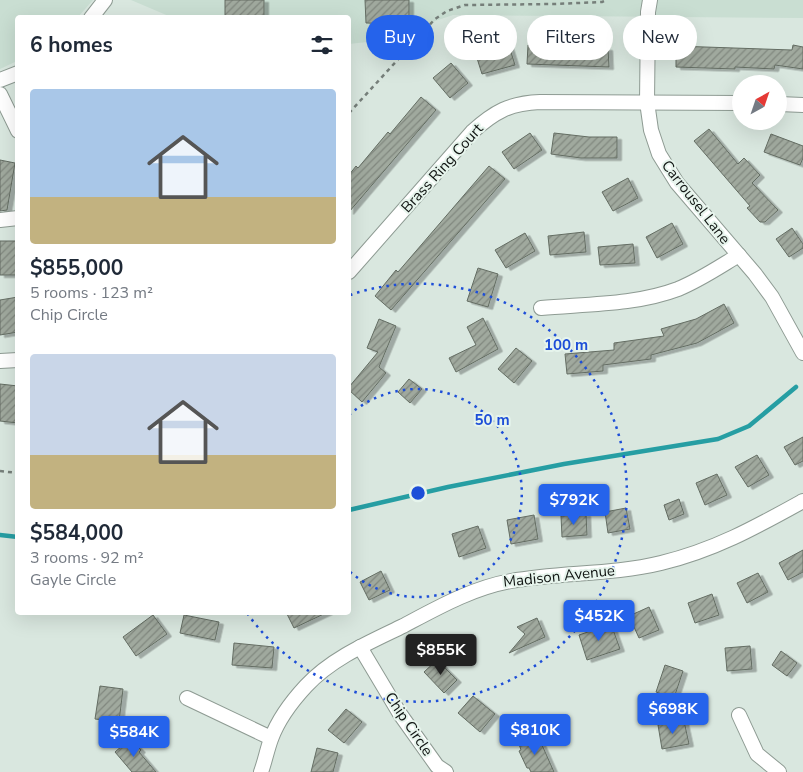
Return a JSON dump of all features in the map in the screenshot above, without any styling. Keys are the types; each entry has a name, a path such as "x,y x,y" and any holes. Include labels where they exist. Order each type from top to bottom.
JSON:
{"street":[{"path":"93,15 105,0"},
{"name":"Carrousel Lane","path":"650,0 648,12 647,102 651,130 659,154 677,182 739,255 772,298 803,353"},
{"path":"0,80 15,74"},
{"path":"0,94 15,125"},
{"name":"Brass Ring Court","path":"351,270 472,132 498,111 527,103 732,103"},
{"path":"788,104 803,105"},
{"path":"0,220 15,218"},
{"path":"541,308 656,296 679,288 739,255"},
{"path":"0,361 15,360"},
{"name":"Madison Avenue","path":"262,772 271,738 288,710 308,684 332,664 445,604 489,586 513,580 640,567 675,560 726,542 756,528 803,501"},
{"name":"Chip Circle","path":"360,648 400,714 437,766 446,772"},
{"path":"187,698 271,738"},
{"path":"739,715 757,754 779,772"}],"path":[{"path":"351,112 424,29 441,14 455,7 465,5 602,2 607,0"},
{"path":"0,471 15,473"}],"shaded area":[{"path":"0,0 93,0 80,15 15,15 15,62 0,69"},
{"path":"131,0 803,0 803,18 697,17 697,15 444,15 444,18 434,21 434,15 366,15 366,42 351,44 351,15 166,15"}],"building":[{"path":"225,0 264,0 264,15 225,15"},
{"path":"365,0 409,0 409,15 366,15 366,23"},
{"path":"793,45 803,47 803,69 775,65 774,69 676,67 676,60 697,60 697,47 792,50"},
{"path":"478,60 513,60 515,65 482,74"},
{"path":"527,60 609,60 609,67 527,64"},
{"path":"451,63 468,83 450,98 433,78"},
{"path":"421,97 436,110 351,210 351,172 356,166 358,168 388,132 390,134"},
{"path":"709,129 738,164 744,158 760,175 752,183 778,210 765,222 760,222 747,208 750,206 694,141"},
{"path":"530,133 542,150 514,169 502,152"},
{"path":"554,133 589,137 617,137 617,158 581,158 551,154"},
{"path":"771,134 803,146 803,158 800,165 764,152"},
{"path":"0,160 15,163 7,210 0,211"},
{"path":"489,166 505,179 391,310 375,296"},
{"path":"628,178 638,198 613,211 602,192"},
{"path":"672,223 683,244 657,258 646,237"},
{"path":"792,228 803,244 803,248 789,257 776,239"},
{"path":"584,232 586,252 550,255 548,236"},
{"path":"525,233 535,251 506,268 495,250"},
{"path":"0,241 15,241 15,275 0,275"},
{"path":"633,244 635,263 600,265 598,247"},
{"path":"478,268 498,274 488,307 467,301"},
{"path":"15,298 15,332 0,335 0,300"},
{"path":"724,304 734,323 697,343 651,355 651,359 603,365 603,371 567,374 565,354 614,350 614,343 664,336 661,329 696,319"},
{"path":"483,318 498,349 456,372 449,358 476,345 467,327"},
{"path":"379,319 396,326 379,367 386,373 362,402 351,392 351,385 378,352 367,348"},
{"path":"516,348 532,361 514,383 498,369"},
{"path":"409,379 422,389 410,403 398,392"},
{"path":"0,384 15,386 15,423 0,421"},
{"path":"803,437 803,461 795,465 784,447"},
{"path":"757,455 769,475 748,487 735,467"},
{"path":"717,474 727,495 705,505 696,483"},
{"path":"679,499 684,514 669,520 664,505"},
{"path":"626,508 630,529 608,533 605,512"},
{"path":"586,514 587,535 562,537 561,516"},
{"path":"534,515 538,539 511,544 507,520"},
{"path":"478,526 486,548 459,557 452,534"},
{"path":"803,550 803,572 788,580 779,563"},
{"path":"381,571 390,590 369,600 360,582"},
{"path":"758,573 768,592 747,603 737,583"},
{"path":"712,594 719,615 695,623 688,603"},
{"path":"649,607 659,630 639,638 629,616"},
{"path":"153,615 167,634 136,656 123,637"},
{"path":"184,615 219,622 215,640 180,633"},
{"path":"288,615 322,615 294,628"},
{"path":"537,618 545,637 509,653 525,634 517,627"},
{"path":"611,624 620,649 587,660 579,635"},
{"path":"234,643 274,647 272,668 232,665"},
{"path":"750,646 752,669 727,671 725,648"},
{"path":"781,651 797,663 787,676 772,665"},
{"path":"437,660 457,680 444,693 424,672"},
{"path":"665,665 683,671 674,698 656,692"},
{"path":"100,686 123,689 119,722 95,719"},
{"path":"473,696 495,714 480,732 458,713"},
{"path":"346,709 362,722 344,743 328,730"},
{"path":"684,721 689,744 662,749 658,725"},
{"path":"538,736 554,772 531,772 519,751 521,750 519,744"},
{"path":"130,739 141,750 139,752 156,772 132,772 115,752"},
{"path":"317,748 338,753 333,772 311,772"}],"waterway":[{"path":"351,510 448,487 564,464 718,439 749,426 796,387"},
{"path":"0,535 15,537"}]}
